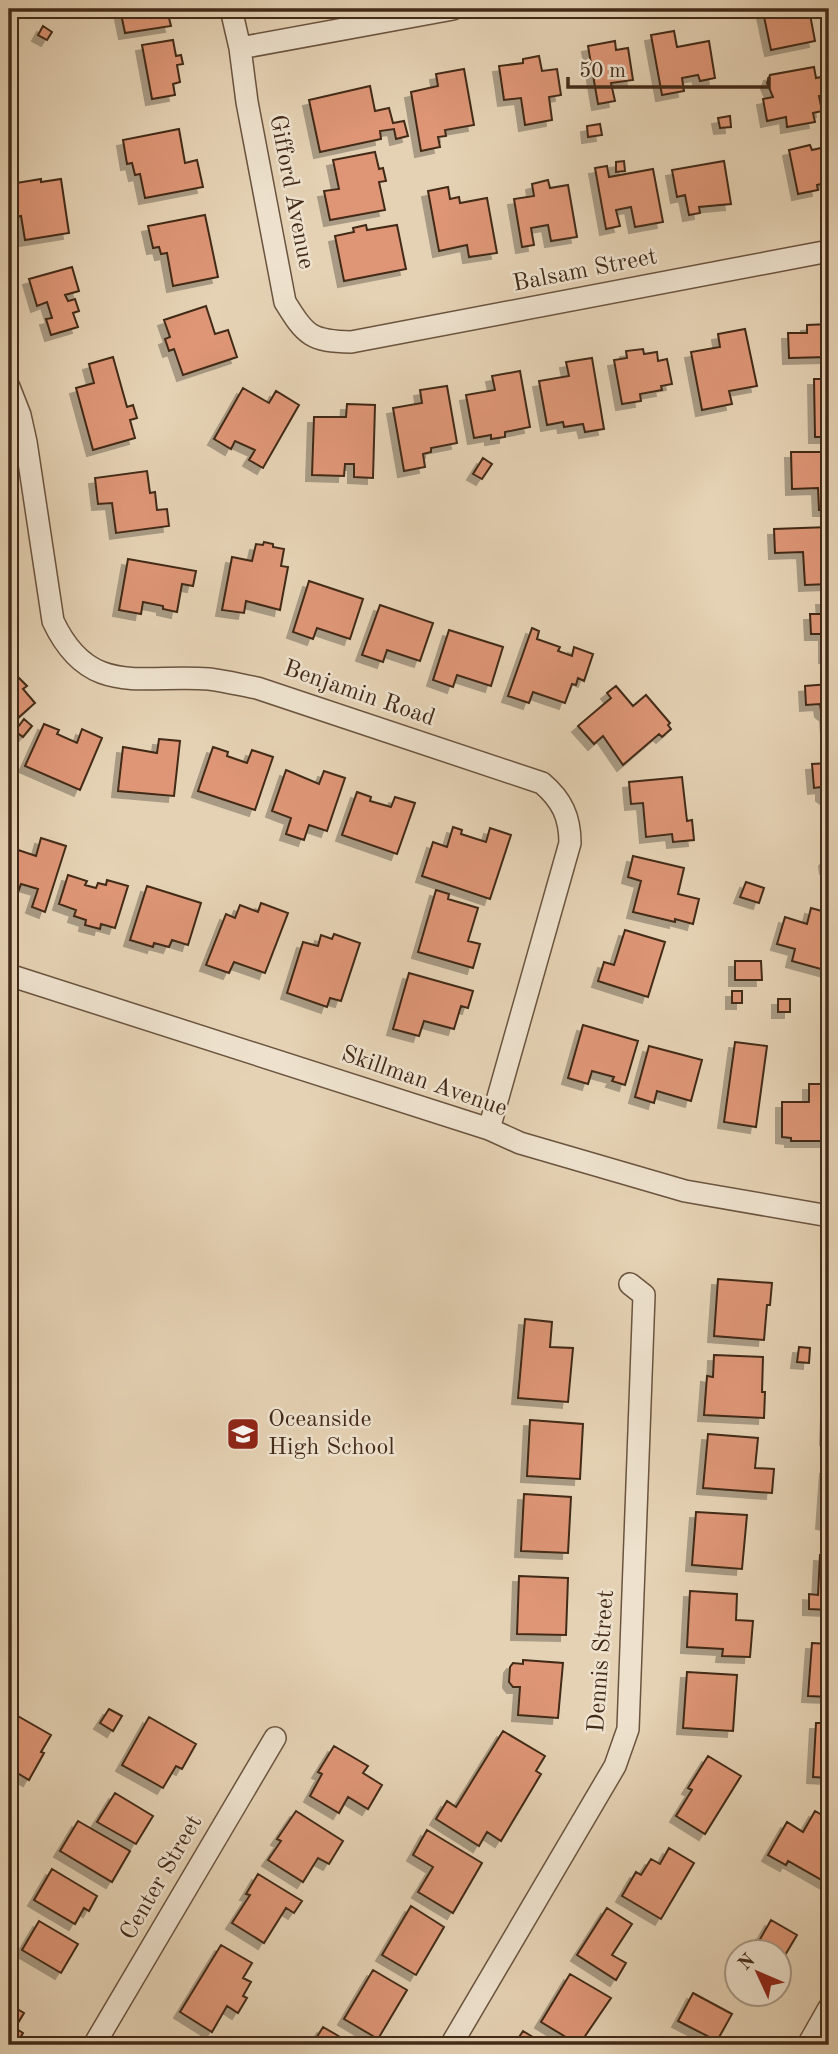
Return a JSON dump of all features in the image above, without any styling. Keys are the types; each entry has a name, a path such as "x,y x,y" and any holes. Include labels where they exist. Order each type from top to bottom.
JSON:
{"street":[{"name":"Gifford Avenue","path":"231,9 285,302 301,328 323,341 351,342"},
{"path":"240,48 453,9"},
{"name":"Balsam Street","path":"351,342 829,251"},
{"name":"Benjamin Road","path":"9,387 20,415 26,442 53,621 62,640 82,663 115,678 210,679 257,688 542,783 558,796 570,822 570,843 489,1129"},
{"name":"Skillman Avenue","path":"9,975 489,1129 520,1143 685,1191 829,1216"},
{"name":"Dennis Street","path":"451,2045 615,1766 628,1729 644,1295 630,1284"},
{"name":"Center Street","path":"94,2045 275,1738"},
{"path":"807,2045 829,2008"}],"building":[{"path":"120,9 149,9 152,18 168,14 171,26 125,33"},
{"path":"809,9 815,41 771,50 763,12"},
{"path":"43,26 52,32 47,40 38,35"},
{"path":"674,31 677,47 709,41 715,78 700,81 698,75 682,78 684,91 662,95 651,35"},
{"path":"173,40 176,56 181,55 183,64 177,65 180,82 173,84 175,95 152,99 142,45"},
{"path":"615,41 616,50 628,48 633,80 611,83 615,101 598,104 588,46"},
{"path":"539,56 542,71 557,69 561,95 549,97 552,120 525,125 521,98 504,100 499,66 523,63 523,59"},
{"path":"814,67 816,78 821,77 825,95 819,96 822,111 813,113 815,122 787,127 786,117 767,121 763,99 773,97 767,83 770,75"},
{"path":"464,69 474,125 445,130 446,136 438,137 440,147 421,151 411,92 438,86 436,74"},
{"path":"370,86 375,111 389,108 393,123 404,121 408,136 396,139 394,129 380,131 381,139 320,152 309,100"},
{"path":"730,116 731,127 720,128 718,118"},
{"path":"600,124 602,135 588,137 587,126"},
{"path":"179,129 185,163 197,160 203,187 145,198 140,174 135,175 132,163 127,164 123,140"},
{"path":"810,145 812,150 829,146 829,182 817,185 818,190 798,194 789,150"},
{"path":"375,152 379,169 383,168 386,181 379,182 385,210 330,220 324,191 339,189 333,160"},
{"path":"624,161 625,171 616,172 616,162"},
{"path":"724,161 731,204 699,207 700,213 689,215 685,195 677,197 672,170"},
{"path":"607,166 609,177 653,169 663,222 635,227 631,207 616,210 620,226 606,229 595,168"},
{"path":"41,179 41,182 61,179 69,233 25,240 21,216 16,217 14,211 10,184"},
{"path":"548,180 550,188 568,185 577,237 551,241 548,225 531,228 534,245 522,247 514,199 534,196 532,184"},
{"path":"448,187 450,199 459,197 460,203 487,198 497,253 469,257 467,245 439,251 428,191"},
{"path":"205,215 218,277 173,286 167,253 161,254 159,247 153,248 148,226"},
{"path":"366,225 367,230 397,225 406,269 344,281 335,236 354,232 353,228"},
{"path":"72,267 79,291 65,295 68,301 75,299 79,311 73,313 78,327 51,335 46,319 52,318 47,302 37,306 29,279"},
{"path":"206,306 215,334 228,330 237,357 183,375 174,349 169,351 165,339 170,337 164,320"},
{"path":"829,324 829,357 789,358 788,333 807,333 807,325"},
{"path":"745,329 757,386 729,391 732,404 702,410 691,352 720,347 718,334"},
{"path":"643,349 644,354 657,352 658,361 667,359 672,384 661,386 662,390 640,394 641,401 622,404 614,360 627,358 626,351"},
{"path":"113,357 127,407 133,405 137,418 130,420 135,438 93,450 76,388 94,383 89,364"},
{"path":"592,358 604,429 585,432 583,424 564,427 563,422 547,425 539,381 569,376 566,362"},
{"path":"520,371 530,427 505,432 505,437 491,439 491,435 474,438 466,395 495,390 492,376"},
{"path":"814,379 829,379 829,437 815,437"},
{"path":"447,386 457,443 431,448 431,452 423,454 425,467 404,471 393,408 422,403 420,390"},
{"path":"243,388 269,403 276,391 299,405 263,468 249,460 255,450 235,441 231,449 214,439"},
{"path":"347,404 375,405 373,478 354,477 354,464 345,464 344,476 312,475 314,417 346,417"},
{"path":"791,452 829,452 829,510 819,510 818,488 792,489"},
{"path":"483,458 492,464 482,479 473,474"},
{"path":"147,471 150,493 155,492 157,510 167,509 169,526 116,533 112,503 98,504 95,478"},
{"path":"829,527 829,584 805,585 803,552 775,553 774,529"},
{"path":"264,542 284,549 281,566 288,567 280,610 246,601 244,613 222,610 232,557 252,561 256,544 263,545"},
{"path":"128,559 196,571 193,586 182,584 177,612 143,602 141,614 119,610"},
{"path":"309,581 363,599 350,639 317,628 313,639 293,632"},
{"path":"822,599 829,599 829,657 825,657 825,634 811,634 810,614 823,614"},
{"path":"380,605 433,623 420,661 387,650 383,662 362,655"},
{"path":"532,628 539,631 537,639 560,647 558,651 572,656 574,647 593,654 584,681 578,678 576,685 572,684 565,703 533,692 529,703 508,696"},
{"path":"449,630 503,647 491,686 457,675 453,687 433,680"},
{"path":"9,668 27,686 23,689 35,703 9,726"},
{"path":"829,684 828,744 826,715 821,711 820,704 806,705 805,686"},
{"path":"616,686 633,706 646,695 670,723 668,725 671,729 662,737 659,734 623,765 603,736 594,744 578,726 611,698 607,693"},
{"path":"24,719 32,726 23,737 15,731"},
{"path":"44,724 59,730 57,734 77,743 82,729 102,738 80,790 25,766"},
{"path":"159,739 180,741 174,796 118,791 123,747 157,753"},
{"path":"213,747 228,752 227,756 247,763 252,750 273,757 255,810 198,791"},
{"path":"829,763 829,800 822,795 822,787 814,788 812,764"},
{"path":"286,770 319,784 324,771 345,778 327,831 309,825 304,840 286,834 291,818 272,811"},
{"path":"682,777 687,821 692,820 694,840 673,842 672,834 646,837 643,803 631,804 629,782"},
{"path":"357,792 371,797 370,801 391,807 395,797 415,803 397,854 342,835"},
{"path":"453,827 462,830 461,834 486,842 490,828 511,835 490,899 422,876 433,842 447,847"},
{"path":"41,838 66,846 45,912 32,907 38,889 21,884 14,903 9,902 9,847 36,856"},
{"path":"633,856 684,868 678,894 699,899 693,924 633,912 641,881 628,877"},
{"path":"829,856 829,870 825,860"},
{"path":"68,875 87,881 85,885 96,888 98,883 106,885 107,880 128,886 115,928 101,924 100,929 85,925 86,920 74,916 76,910 59,904"},
{"path":"746,882 764,888 759,903 740,897"},
{"path":"147,886 201,903 188,945 172,940 169,947 154,943 153,947 130,940"},
{"path":"436,890 449,894 448,899 478,908 468,941 480,944 473,968 418,952"},
{"path":"261,903 288,913 265,973 234,962 229,973 206,965 226,914 235,918 240,905 258,912"},
{"path":"811,908 829,913 828,971 792,961 795,949 777,944 785,917 807,924"},
{"path":"625,930 665,942 648,997 598,981 604,962 614,965"},
{"path":"334,934 360,943 341,1001 330,998 327,1007 287,993 303,942 318,946 321,935 332,939"},
{"path":"735,961 761,961 762,980 735,980"},
{"path":"409,973 473,991 468,1008 461,1006 454,1029 424,1021 419,1036 393,1029"},
{"path":"732,991 742,991 742,1003 732,1003"},
{"path":"778,999 790,999 790,1012 778,1012"},
{"path":"583,1025 638,1041 625,1085 612,1081 614,1077 592,1071 588,1084 568,1078"},
{"path":"735,1042 767,1046 756,1127 724,1122"},
{"path":"649,1046 702,1060 691,1101 657,1091 654,1103 635,1097"},
{"path":"809,1084 829,1084 829,1141 791,1141 791,1138 782,1137 782,1102 809,1102"},
{"path":"718,1279 772,1283 764,1340 714,1336"},
{"path":"525,1319 552,1322 550,1347 573,1348 568,1402 518,1398"},
{"path":"799,1347 810,1348 809,1363 797,1362"},
{"path":"714,1355 763,1357 764,1418 704,1415 707,1376 713,1377"},
{"path":"828,1384 829,1439 826,1439"},
{"path":"530,1420 583,1424 580,1479 527,1476"},
{"path":"708,1434 758,1438 755,1468 774,1469 772,1493 703,1488"},
{"path":"826,1468 829,1468 829,1524 822,1523"},
{"path":"524,1494 571,1497 568,1553 521,1551"},
{"path":"696,1512 747,1515 742,1569 692,1565"},
{"path":"820,1555 829,1556 829,1610 809,1609 809,1594 818,1595"},
{"path":"519,1576 568,1578 566,1635 517,1634"},
{"path":"690,1591 737,1594 736,1620 753,1621 750,1657 722,1656 723,1649 687,1647"},
{"path":"812,1643 829,1644 829,1697 808,1696"},
{"path":"523,1660 563,1663 558,1718 518,1715 520,1687 513,1687 509,1682 510,1667 513,1663 523,1664"},
{"path":"687,1672 737,1675 733,1731 683,1728"},
{"path":"109,1709 122,1716 113,1731 100,1723"},
{"path":"16,1715 51,1735 29,1780 9,1768 9,1727"},
{"path":"149,1717 196,1744 182,1769 176,1766 163,1788 122,1765"},
{"path":"816,1723 829,1723 829,1778 813,1777"},
{"path":"503,1731 545,1756 536,1771 541,1774 501,1841 487,1832 479,1846 436,1819 447,1801 456,1807"},
{"path":"334,1746 368,1766 363,1773 382,1785 368,1809 348,1797 339,1813 310,1796 322,1774 318,1772"},
{"path":"708,1756 741,1776 705,1834 676,1816 692,1790 688,1788"},
{"path":"115,1793 153,1816 136,1844 97,1822"},
{"path":"296,1811 343,1841 329,1864 318,1858 303,1882 268,1860 281,1841 277,1839"},
{"path":"815,1811 829,1819 827,1883 788,1861 786,1865 768,1855 787,1822 803,1832"},
{"path":"78,1821 130,1851 112,1882 60,1851"},
{"path":"427,1830 482,1863 453,1913 418,1892 433,1867 413,1855"},
{"path":"669,1848 694,1863 661,1919 622,1896 636,1872 641,1875 651,1859 660,1864"},
{"path":"52,1869 97,1896 89,1911 84,1908 75,1924 34,1900"},
{"path":"258,1874 302,1901 294,1913 286,1908 264,1943 232,1923 250,1895 246,1894"},
{"path":"411,1906 444,1927 416,1975 382,1955"},
{"path":"607,1908 632,1924 612,1955 626,1963 616,1980 577,1955"},
{"path":"771,1920 797,1935 792,1943 792,1938 761,1938"},
{"path":"39,1921 78,1944 61,1973 22,1950"},
{"path":"221,1945 252,1963 243,1978 251,1982 243,1996 247,1998 238,2013 227,2006 212,2032 180,2012"},
{"path":"373,1970 407,1990 378,2039 344,2019"},
{"path":"570,1974 611,1998 579,2045 541,2022"},
{"path":"693,1993 732,2014 717,2041 678,2021"},
{"path":"9,2004 24,2013 15,2028 23,2033 16,2045 9,2045"},
{"path":"323,2027 354,2045 312,2045"},
{"path":"523,2031 546,2045 514,2045"}],"place":[{"name":"Oceanside High School","path":"243,1434"}]}
